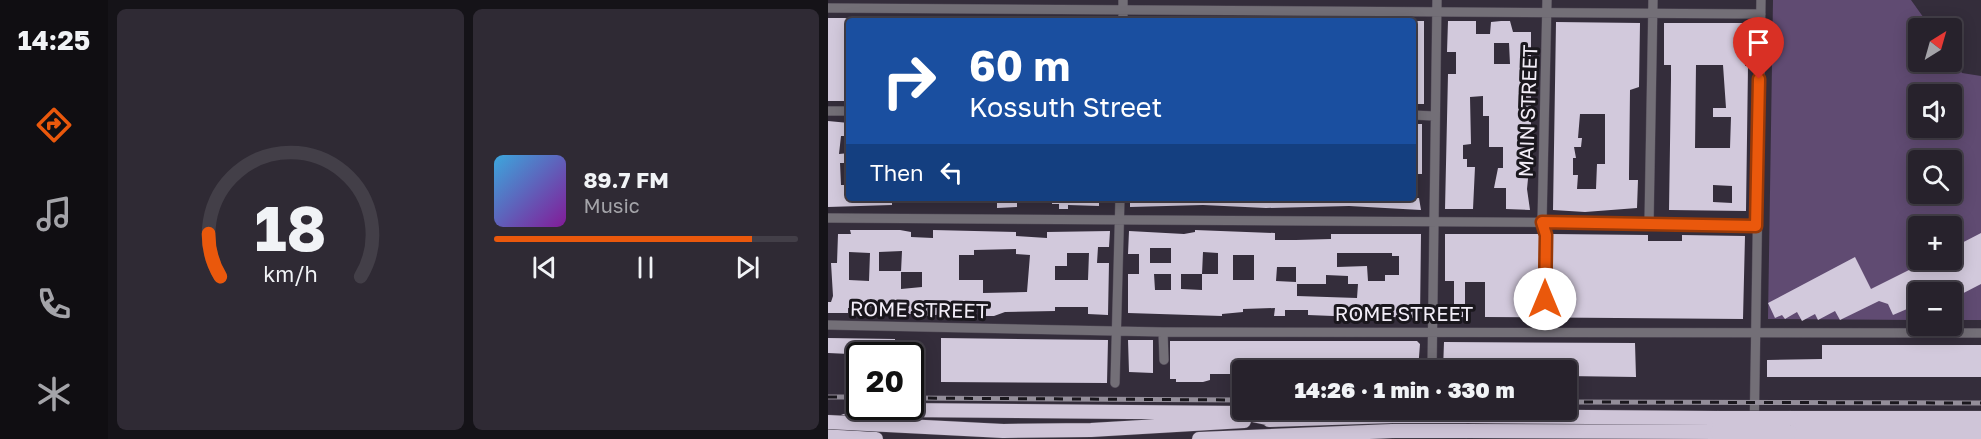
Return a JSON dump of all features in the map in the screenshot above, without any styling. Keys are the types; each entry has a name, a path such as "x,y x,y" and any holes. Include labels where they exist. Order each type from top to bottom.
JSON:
{"highway":[{"path":"828,424 903,410 1232,413"},
{"path":"1577,416 1717,417 1791,425 1981,432"},
{"path":"1199,439 1467,431 1717,432 1791,425 1981,418"},
{"path":"828,424 1003,431 1082,430 1276,420"},
{"path":"828,436 876,439"}],"street":[{"path":"1432,360 1432,221 1437,0"},
{"name":"MAIN STREET","path":"1545,299 1546,235 1542,222 1547,0"},
{"path":"1649,223 1653,0"},
{"path":"1754,439 1761,0"},
{"path":"828,8 1123,4 1228,10 1761,14"},
{"path":"1227,18 1228,10"},
{"path":"828,111 846,111"},
{"path":"1416,115 1434,116"},
{"path":"1115,383 1120,201"},
{"path":"828,218 1432,221 1756,226"},
{"name":"ROME STREET","path":"828,325 1163,332 1981,333"},
{"path":"1163,332 1164,360"},
{"path":"1431,420 1431,439"}],"shaded area":[{"path":"1773,0 1911,0 1924,18 1908,18 1908,72 1961,72 1981,76 1981,320 1962,320 1962,282 1908,282 1908,320 1768,319"}],"building":[{"path":"828,18 846,18 844,86 846,101 828,101"},
{"path":"1416,21 1424,21 1424,104 1416,104"},
{"path":"1448,21 1476,21 1476,34 1490,34 1491,22 1501,21 1510,21 1513,32 1531,32 1531,148 1527,189 1530,210 1506,209 1506,188 1494,188 1498,168 1503,168 1503,147 1489,147 1489,116 1483,116 1483,96 1470,97 1471,144 1463,145 1463,159 1467,159 1467,167 1475,167 1473,209 1445,209 1448,74 1456,74 1456,52 1447,52","holes":["1494,43 1509,43 1510,64 1494,64"]},
{"path":"1556,22 1640,23 1639,87 1630,90 1629,180 1638,180 1637,208 1585,212 1553,210","holes":["1580,114 1605,114 1605,164 1597,164 1596,189 1577,189 1578,175 1573,175 1573,158 1576,158 1574,147 1581,147 1582,138 1578,138"]},
{"path":"1664,23 1748,23 1749,40 1746,40 1745,66 1748,66 1746,211 1669,210 1671,65 1664,65","holes":["1696,65 1723,65 1726,108 1713,108 1713,117 1731,117 1730,148 1695,148","1713,185 1732,186 1732,203 1713,202"]},
{"path":"828,121 846,123 846,136 841,136 839,154 846,153 846,163 840,163 841,185 846,185 846,201 892,201 892,205 828,207"},
{"path":"1416,124 1422,124 1422,174 1416,174"},
{"path":"1416,198 1419,198 1421,210 1349,206 1130,207 1130,201 1416,201"},
{"path":"997,201 1017,201 1017,207 997,208"},
{"path":"1052,201 1099,201 1099,206 1068,205 1068,209 1059,209 1059,204 1052,204"},
{"path":"850,230 900,230 911,232 911,237 933,238 933,230 1016,232 1016,236 1047,238 1047,232 1110,231 1109,247 1098,247 1097,263 1109,263 1108,315 1088,314 1088,307 1055,307 1055,311 1005,312 994,316 984,316 984,308 942,308 942,314 929,316 872,313 872,307 848,308 848,313 828,313 828,302 831,302 833,296 831,263 837,263 838,234 851,234","holes":["1016,249 1016,254 1030,255 1027,292 983,293 983,280 959,280 959,255 974,255 974,250","902,251 901,271 879,271 879,252","849,252 870,253 869,281 849,280","1067,253 1089,253 1088,280 1055,280 1055,266 1067,266","901,272 922,272 922,287 901,289"]},
{"path":"1195,230 1275,233 1275,240 1331,239 1331,234 1421,234 1420,318 1393,317 1393,308 1377,308 1377,313 1358,317 1308,315 1308,310 1285,310 1285,316 1274,316 1275,308 1243,309 1243,312 1222,314 1222,316 1128,313 1128,274 1139,274 1139,254 1128,254 1129,231 1184,234 1195,232","holes":["1150,248 1171,248 1171,263 1150,263","1203,252 1218,253 1218,274 1202,274","1337,253 1392,253 1392,256 1399,256 1399,275 1385,275 1385,281 1368,281 1367,266 1337,267","1233,255 1254,255 1254,280 1233,280","1277,267 1296,267 1296,282 1276,281","1154,274 1171,274 1171,290 1155,290","1181,274 1202,274 1202,290 1181,289","1326,275 1348,276 1348,284 1358,284 1357,298 1297,296 1297,284 1326,284"]},
{"path":"1981,233 1981,284 1962,294 1962,282 1908,282 1908,311 1907,309 1893,315 1888,304 1879,301 1840,320 1835,311 1818,320 1815,314 1802,321 1797,312 1785,319 1782,315 1775,318 1768,303 1855,257 1871,289 1909,270 1962,270 1962,243"},
{"path":"1445,234 1539,234 1539,299 1545,306 1553,299 1553,234 1648,235 1648,241 1682,241 1682,235 1745,236 1743,319 1485,317 1485,282 1465,282 1465,317 1454,317 1454,281 1445,281"},
{"path":"828,338 895,339 895,342 846,342 846,354 828,353"},
{"path":"941,338 1108,340 1107,383 941,382"},
{"path":"1128,340 1153,340 1153,373 1129,372"},
{"path":"1170,341 1417,341 1420,344 1419,360 1232,360 1232,374 1210,374 1210,380 1203,382 1176,382 1176,379 1170,379"},
{"path":"1444,342 1635,343 1636,377 1577,376 1577,360 1443,360"},
{"path":"1822,345 1981,345 1981,377 1767,377 1767,360 1822,359"}],"railway":[{"path":"828,397 846,397"},
{"path":"924,398 1232,400"},
{"path":"1577,402 1981,403"}],"route":[{"path":"1545,299 1546,235 1542,222 1756,226 1759,79"}]}
